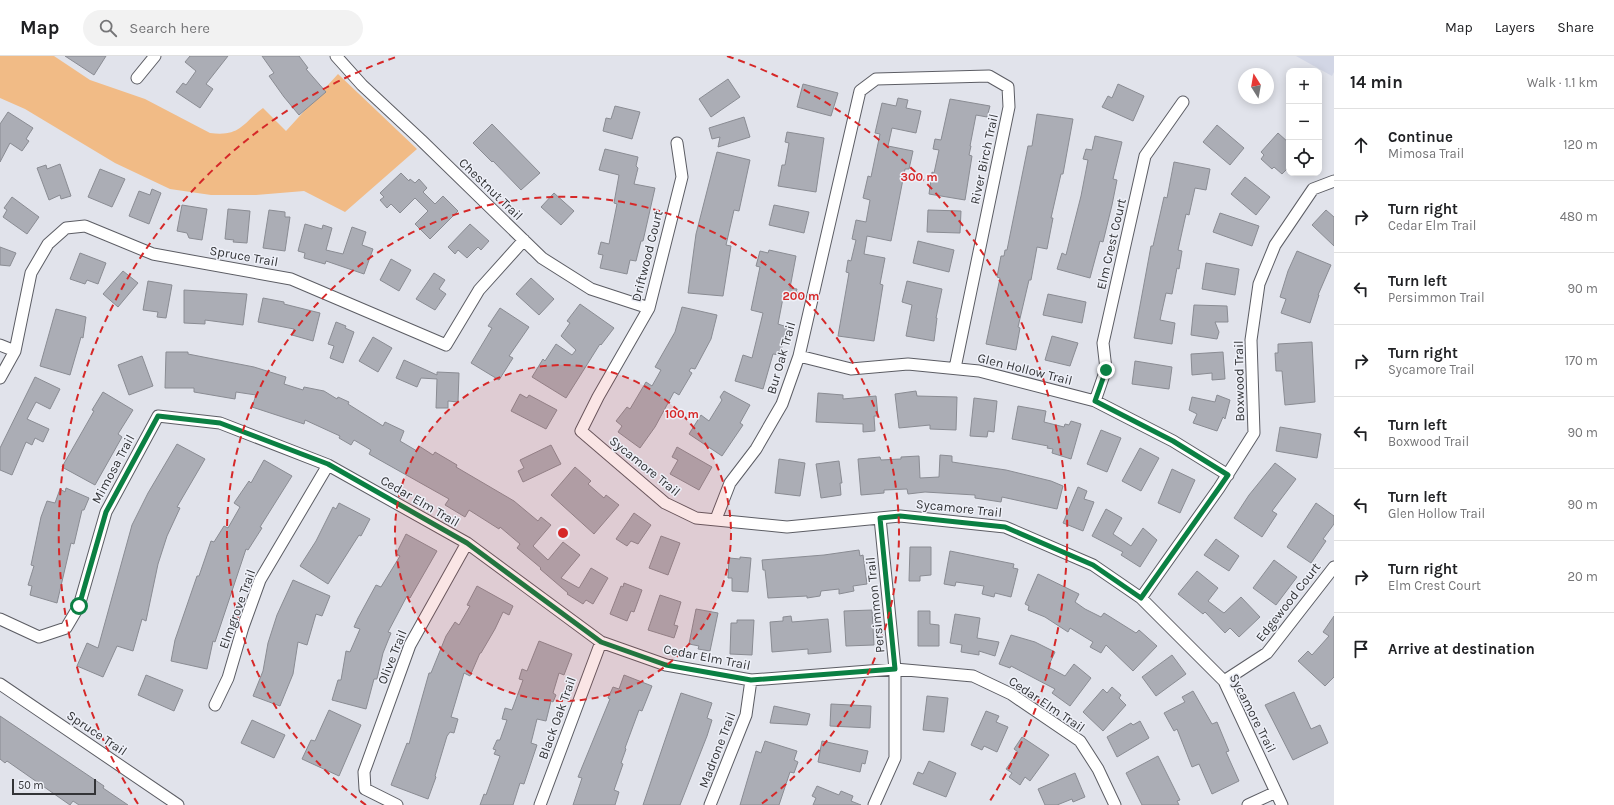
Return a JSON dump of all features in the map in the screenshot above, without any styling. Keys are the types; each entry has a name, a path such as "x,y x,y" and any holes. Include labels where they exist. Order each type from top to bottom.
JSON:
{"street":[{"path":"137,78 155,56"},
{"name":"Chestnut Trail","path":"336,56 362,85 542,258 591,289 649,308"},
{"name":"River Birch Trail","path":"876,79 989,76 1008,87 1009,107 956,368"},
{"name":"Bur Oak Trail","path":"716,520 730,483 756,449 782,404 798,356 860,92 876,79"},
{"name":"Elm Crest Court","path":"1095,401 1106,370 1103,343 1145,156 1182,102"},
{"name":"Driftwood Court","path":"581,431 598,397 649,308 682,177 677,143"},
{"name":"Boxwood Trail","path":"1141,598 1228,475 1254,433 1251,340 1259,284 1274,245 1313,189 1334,181"},
{"name":"Spruce Trail","path":"0,378 15,351 30,272 48,244 66,228 85,226 153,254 291,279 446,345 479,290 524,240"},
{"path":"0,345 15,351"},
{"name":"Glen Hollow Trail","path":"798,356 851,369 908,364 979,370 1095,401 1173,441 1228,475"},
{"name":"Cedar Elm Trail","path":"158,416 220,423 328,464 467,543 601,642 666,665 751,680 895,669 973,676 1011,694 1080,741 1098,769 1115,805"},
{"name":"Mimosa Trail","path":"0,619 39,637 66,628 79,606 106,512 158,416"},
{"name":"Sycamore Trail","path":"581,431 665,503 696,518 787,527 900,516 1005,527 1093,565 1141,598 1224,681 1282,805"},
{"name":"Elmgrove Trail","path":"215,705 228,678 243,627 260,580 328,464"},
{"name":"Persimmon Trail","path":"874,805 895,758 895,669 880,518"},
{"name":"Olive Trail","path":"397,805 365,789 364,772 410,644 467,543"},
{"name":"Edgewood Court","path":"1224,681 1267,653 1334,567"},
{"name":"Black Oak Trail","path":"540,805 601,642"},
{"name":"Madrone Trail","path":"710,805 746,715 751,680"},
{"name":"Spruce Trail","path":"0,684 178,805"},
{"path":"1248,805 1276,792"}],"shaded area":[{"path":"0,56 54,56 90,80 145,99 210,133 220,134 228,133 240,128 263,108 286,131 338,74 417,149 345,212 304,191 256,195 211,195 170,189 115,163 25,109 0,98"},
{"path":"1296,56 1334,56 1334,72 1332,76 1322,70 1322,68 1318,68"}],"building":[{"path":"65,56 106,56 94,75"},
{"path":"190,56 228,56 206,84 213,89 200,108 176,92 183,83 186,85 196,71 185,62"},
{"path":"262,56 299,56 308,68 306,69 326,92 299,115 269,76 274,73"},
{"path":"728,79 740,97 711,117 699,99"},
{"path":"803,84 838,93 831,116 797,107"},
{"path":"1118,84 1144,96 1133,121 1102,107 1108,96 1112,98"},
{"path":"898,98 908,100 906,108 921,111 916,133 892,128 888,146 913,151 909,169 905,169 891,241 867,236 864,254 885,258 880,284 883,285 874,341 838,336 849,273 846,272 848,260 851,261 856,240 852,239 856,220 866,222 870,200 863,198 868,176 871,177 880,134 875,133 882,103 896,106"},
{"path":"950,99 990,106 987,117 976,115 970,146 969,155 972,156 965,200 929,194 932,172 934,173 939,150 933,149 935,139 941,140"},
{"path":"615,106 640,112 632,139 603,131 606,118 611,119"},
{"path":"8,112 33,128 26,139 29,141 22,151 10,143 0,162 0,124"},
{"path":"1037,114 1073,119 1063,174 1061,174 1051,218 1053,218 1047,249 1037,247 1031,280 1029,280 1018,327 1020,328 1016,350 986,344 1000,278 997,277 1001,256 1004,256 1005,250 1007,250 1028,146 1032,146"},
{"path":"744,117 750,137 718,147 720,137 712,139 709,128"},
{"path":"492,124 540,173 521,190 473,143"},
{"path":"1217,125 1244,148 1230,165 1203,142"},
{"path":"787,132 824,138 816,192 778,186 782,165 785,165 789,143 785,142"},
{"path":"1278,133 1286,140 1286,170 1282,174 1274,167 1272,169 1261,159 1264,155 1261,152"},
{"path":"1095,136 1122,142 1113,179 1117,180 1112,205 1103,242 1100,241 1090,278 1057,269 1062,253 1066,255 1081,196 1088,160 1083,159 1086,149 1092,150"},
{"path":"605,149 638,157 636,166 638,168 634,184 655,188 643,241 641,241 636,261 630,260 627,274 600,268 603,255 598,254 601,242 609,244 617,204 614,203 619,175 599,170"},
{"path":"717,152 750,160 739,211 734,210 726,245 731,246 723,296 688,293 696,234"},
{"path":"1174,162 1210,169 1206,190 1195,188 1189,215 1186,214 1178,250 1182,251 1179,269 1177,268 1172,294 1166,293 1160,320 1175,323 1172,344 1134,338 1151,246 1153,246 1164,197 1167,198"},
{"path":"60,164 71,196 61,199 60,195 49,200 37,168 46,165 47,169"},
{"path":"100,169 125,179 112,207 88,197"},
{"path":"401,173 409,181 410,179 415,183 419,179 427,188 423,192 435,204 443,196 458,211 430,239 415,224 428,211 415,198 400,213 391,204 387,208 380,200 384,197 380,193"},
{"path":"1245,177 1270,197 1256,215 1231,194"},
{"path":"152,189 161,193 149,224 129,216 139,191 150,195"},
{"path":"554,193 574,211 561,225 541,207"},
{"path":"12,197 39,217 27,234 3,217 7,210 4,208"},
{"path":"182,205 207,209 202,240 189,238 187,233 177,231"},
{"path":"774,205 809,212 804,233 769,225"},
{"path":"228,209 250,211 247,243 233,242 234,240 225,239"},
{"path":"269,210 285,212 285,217 290,217 285,251 263,248"},
{"path":"928,210 961,211 960,233 927,232"},
{"path":"1326,210 1334,217 1334,246 1312,225"},
{"path":"1220,213 1259,226 1252,246 1213,232"},
{"path":"305,224 322,229 323,225 332,228 326,250 343,254 352,227 366,232 362,245 373,249 364,274 326,261 325,264 304,258 305,253 298,251"},
{"path":"470,224 489,241 481,250 478,247 467,258 458,250 455,254 448,247"},
{"path":"918,241 954,250 949,272 913,263"},
{"path":"0,247 16,253 10,266 0,265"},
{"path":"769,250 796,256 790,288 797,289 794,300 783,298 778,324 787,327 780,355 773,354 763,389 735,381 743,355 752,358 763,313 751,310 760,267 756,266 760,251 768,253"},
{"path":"1297,251 1331,265 1318,295 1310,323 1281,313 1286,299 1280,297 1288,271"},
{"path":"80,253 106,263 98,284 87,280 85,284 70,279"},
{"path":"391,259 411,270 399,291 380,280"},
{"path":"1206,263 1239,269 1235,295 1202,289"},
{"path":"123,271 138,283 118,307 103,294"},
{"path":"434,273 445,280 439,289 446,294 435,310 416,299"},
{"path":"531,278 554,299 539,315 516,294"},
{"path":"148,281 172,285 166,318 157,317 158,312 143,310"},
{"path":"907,281 942,289 936,318 934,341 906,336 912,305 902,302"},
{"path":"184,290 247,294 243,325 205,320 205,324 184,323"},
{"path":"1048,294 1086,302 1082,323 1043,315"},
{"path":"263,298 284,302 284,304 320,313 313,341 292,335 294,329 258,322"},
{"path":"580,304 614,328 601,345 600,344 566,398 532,377 543,359 545,361 556,344 572,355 576,350 561,336 570,323 567,321"},
{"path":"1194,305 1227,306 1228,322 1215,322 1219,332 1217,339 1191,335"},
{"path":"682,307 717,315 711,339 695,369 691,368 689,371 692,373 679,395 674,392 655,427 640,448 618,432 622,426 616,421 627,407 630,409 646,382 652,386 661,370 655,367 675,332"},
{"path":"500,308 529,327 509,356 513,358 499,380 471,363 492,328 488,326"},
{"path":"56,309 86,317 83,338 81,337 70,375 40,366"},
{"path":"336,322 346,326 345,328 354,332 343,363 330,358 334,346 328,344"},
{"path":"1052,336 1078,343 1070,366 1045,360"},
{"path":"373,337 392,348 378,372 359,361"},
{"path":"1312,342 1315,402 1285,405 1282,371 1276,371 1275,353 1278,353 1278,344"},
{"path":"166,352 188,352 188,354 254,367 286,377 284,384 303,390 304,387 324,391 337,399 338,397 349,402 348,404 383,426 385,422 404,431 400,441 417,451 419,446 433,455 435,452 457,465 456,467 514,501 538,521 541,517 551,525 533,546 548,560 563,542 580,555 561,578 579,588 591,568 608,578 593,604 586,600 583,604 567,594 568,593 540,569 541,568 517,548 520,544 500,527 499,529 469,510 465,517 445,505 449,499 369,454 371,450 354,440 351,445 339,438 340,436 305,420 304,424 252,407 256,395 236,392 235,399 194,392 194,388 165,388"},
{"path":"1223,352 1225,379 1212,380 1212,373 1192,375 1191,354"},
{"path":"142,356 153,386 129,395 118,365"},
{"path":"404,360 437,375 437,372 459,373 458,402 448,401 448,408 436,408 437,379 421,378 417,387 396,378"},
{"path":"1135,361 1172,367 1169,389 1132,384"},
{"path":"35,377 60,389 50,409 36,402 27,419 49,429 43,442 35,438 32,445 26,442 12,475 0,470 0,448"},
{"path":"724,391 750,405 740,423 743,425 722,456 689,434 701,415 709,421 722,400 720,397"},
{"path":"916,391 917,396 957,397 956,430 930,429 930,425 899,428 895,394"},
{"path":"103,392 133,410 118,434 122,437 95,485 62,467 94,411 92,410"},
{"path":"818,393 843,395 843,399 876,396 878,416 874,416 875,431 863,432 863,424 816,422"},
{"path":"520,394 527,398 529,395 557,410 546,429 511,411"},
{"path":"1217,395 1230,400 1225,419 1223,417 1217,431 1193,423 1197,414 1189,410 1192,397 1215,402"},
{"path":"974,398 997,401 994,432 988,431 987,437 970,436"},
{"path":"1018,406 1046,411 1044,422 1064,427 1065,424 1069,425 1071,421 1081,424 1071,459 1052,453 1053,449 1047,448 1048,446 1012,439"},
{"path":"1280,427 1321,434 1317,458 1276,451"},
{"path":"1101,430 1121,438 1107,472 1087,464"},
{"path":"177,444 205,459 177,507 180,508 167,536 158,564 146,621 142,619 133,651 117,646 103,677 77,666 87,643 98,648 132,525 148,493"},
{"path":"551,445 561,464 523,482 518,471 524,468 520,460"},
{"path":"677,447 712,467 699,490 670,474 678,460 672,457"},
{"path":"1140,448 1159,458 1141,491 1122,481"},
{"path":"940,455 952,456 952,462 1006,470 1051,481 1063,486 1057,509 1002,497 1001,502 975,498 975,495 925,492 908,494 907,489 884,490 884,493 861,495 858,459 880,457 881,460 919,456 920,478 939,477"},
{"path":"779,459 805,463 800,496 775,493"},
{"path":"264,460 292,476 260,527 262,528 248,550 246,549 215,642 213,641 207,669 171,661 175,640 211,541 214,542 224,526 228,528 240,507 234,503 249,481 251,483"},
{"path":"839,461 842,483 840,483 841,495 821,498 816,464"},
{"path":"1275,463 1296,479 1272,511 1277,514 1262,537 1234,518 1249,495"},
{"path":"575,467 591,481 588,484 604,498 606,495 619,505 594,534 551,495"},
{"path":"1172,469 1195,480 1180,513 1158,503"},
{"path":"1078,487 1087,491 1084,499 1094,502 1083,531 1063,523"},
{"path":"66,488 89,498 84,510 82,510 74,544 71,543 57,603 30,595 32,586 28,585 34,566 31,565 41,517 47,501 55,503 60,489 65,492"},
{"path":"339,503 370,519 361,536 359,535 328,584 300,566 316,541 333,507 336,509"},
{"path":"1316,503 1334,516 1334,524 1323,539 1326,541 1311,563 1287,547"},
{"path":"1106,509 1122,518 1113,534 1131,546 1143,528 1157,540 1140,567 1121,555 1123,552 1092,536"},
{"path":"634,513 651,525 638,544 631,541 627,546 616,539"},
{"path":"406,534 437,551 410,598 407,596 388,632 391,633 383,653 377,679 374,679 366,709 332,700 338,680 341,680 346,651 350,652 360,629 354,627 358,618 376,585 381,587 400,556 396,554"},
{"path":"661,536 680,543 668,575 649,568"},
{"path":"1216,539 1239,556 1229,571 1204,555"},
{"path":"910,547 931,547 931,575 920,576 920,581 909,581"},
{"path":"859,550 860,556 863,555 867,584 853,586 854,591 839,594 839,589 821,591 820,596 807,598 807,596 768,598 765,570 763,570 762,560 824,555"},
{"path":"950,551 1014,564 1013,568 1018,569 1011,597 995,593 994,597 982,594 984,586 956,582 955,586 944,584"},
{"path":"740,557 751,558 748,592 732,591 732,578 728,578 729,558 740,559"},
{"path":"1274,560 1297,577 1276,605 1253,588"},
{"path":"1197,571 1218,588 1208,601 1221,611 1224,613 1241,597 1260,617 1239,637 1230,628 1225,633 1205,612 1203,614 1178,594"},
{"path":"1038,574 1079,594 1075,602 1085,609 1101,617 1104,613 1136,633 1139,630 1157,646 1133,671 1106,645 1101,653 1090,647 1093,642 1070,628 1068,632 1045,617 1028,610 1029,606 1025,604"},
{"path":"293,580 330,596 322,616 316,614 307,645 298,642 293,674 280,706 253,696 263,671 268,643 277,615"},
{"path":"624,583 642,590 634,612 631,611 627,621 610,614 621,586 623,587"},
{"path":"477,586 513,606 509,615 503,612 495,629 480,653 470,676 464,673 451,717 458,719 454,733 450,732 447,736 435,776 436,777 428,799 391,785 407,743 409,744 429,673 431,673 446,636 455,622 459,625 470,606 467,605"},
{"path":"660,595 681,602 674,625 678,626 674,638 648,630"},
{"path":"696,609 718,613 710,651 698,649 699,646 689,644"},
{"path":"872,610 874,645 846,646 844,611"},
{"path":"918,611 930,611 930,624 939,625 939,646 918,646"},
{"path":"955,614 980,618 977,638 999,642 995,656 979,651 979,655 961,652 962,645 950,643"},
{"path":"791,616 792,622 828,619 831,652 808,654 808,649 772,652 770,622 783,621 783,617"},
{"path":"1334,616 1334,677 1325,686 1298,661 1308,651 1312,655 1329,636 1323,632"},
{"path":"737,620 754,620 752,655 730,654 731,623 737,623"},
{"path":"1011,635 1035,642 1055,652 1048,667 1065,676 1074,664 1091,678 1070,706 1052,693 1055,689 1011,666 1010,668 999,664"},
{"path":"539,641 572,654 564,675 559,673 553,693 556,695 553,702 551,701 546,721 537,719 531,743 537,745 524,784 520,783 513,805 480,805 484,794 486,795 500,756 494,754 496,750 493,749 497,740 500,740 507,720 502,719 505,708 512,710 523,680 519,679 522,669 527,671"},
{"path":"1172,655 1186,674 1156,696 1142,677"},
{"path":"146,675 183,690 174,711 138,695"},
{"path":"624,675 652,686 642,711 639,710 625,748 626,749 621,763 623,764 614,790 619,792 615,805 573,805 582,778 578,777 610,699 608,698 613,687 619,689"},
{"path":"1112,687 1121,695 1119,698 1126,705 1103,731 1083,712 1103,689 1107,693"},
{"path":"1193,691 1212,724 1217,722 1229,751 1226,752 1239,781 1212,794 1199,764 1192,767 1177,729 1174,731 1164,713 1185,702 1182,697"},
{"path":"1294,692 1311,729 1320,725 1328,743 1293,760 1265,705"},
{"path":"681,693 712,703 707,718 712,720 707,736 680,805 643,805"},
{"path":"927,696 948,698 944,732 923,730"},
{"path":"831,704 871,706 870,728 830,726"},
{"path":"774,706 810,714 807,725 770,723"},
{"path":"329,710 361,725 339,776 302,759 311,740 315,741"},
{"path":"986,711 999,716 996,722 1008,727 997,752 984,746 982,750 971,745"},
{"path":"0,716 104,786 103,788 128,805 79,805 73,801 70,805 7,761 5,763 0,759"},
{"path":"252,720 285,735 274,758 241,743"},
{"path":"1140,721 1149,738 1117,757 1107,737 1131,723 1133,725"},
{"path":"1022,737 1049,755 1030,781 1025,777 1020,785 1009,777 1012,773 1006,769 1018,752 1014,749"},
{"path":"765,741 797,751 794,760 798,762 794,773 790,772 779,805 740,805 756,751 761,753"},
{"path":"822,741 868,751 865,764 862,763 860,772 818,762"},
{"path":"1158,756 1180,800 1177,801 1179,805 1142,805 1126,773"},
{"path":"929,761 956,773 946,797 913,784 918,772 923,774"},
{"path":"1075,773 1085,797 1073,802 1072,799 1057,805 1045,805 1038,789"},
{"path":"817,786 839,795 841,791 853,796 851,801 861,805 813,805 816,798 812,796"}],"route":[{"path":"79,606 106,512 158,416 220,423 328,464 467,543 601,642 666,665 751,680 895,669 880,518 900,516 1005,527 1093,565 1141,598 1219,488 1228,475 1173,441 1095,401 1106,370"}]}
